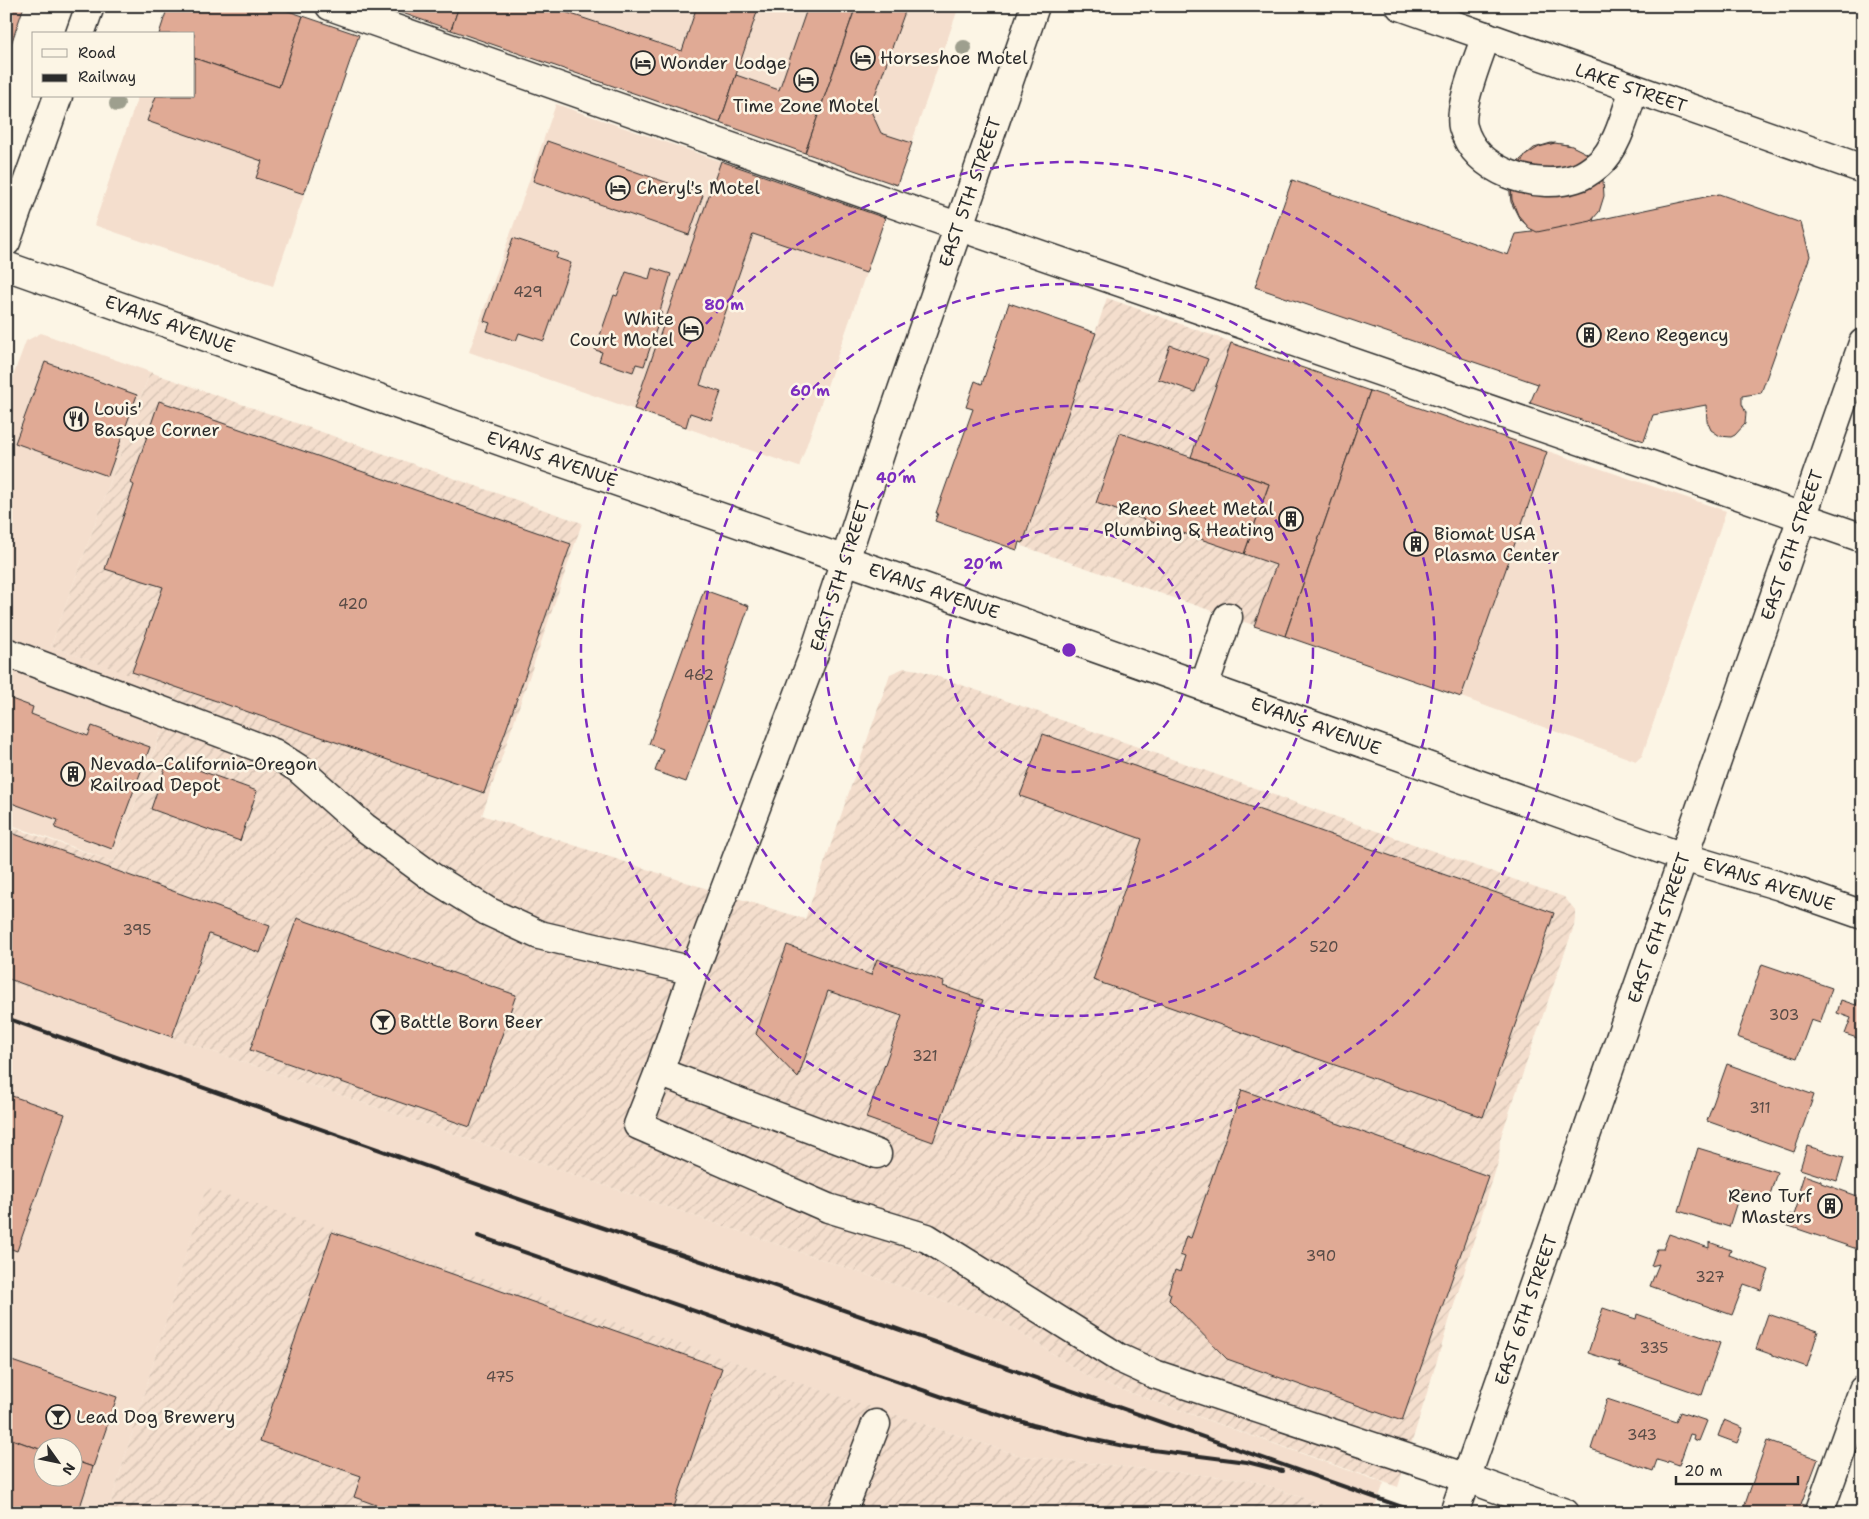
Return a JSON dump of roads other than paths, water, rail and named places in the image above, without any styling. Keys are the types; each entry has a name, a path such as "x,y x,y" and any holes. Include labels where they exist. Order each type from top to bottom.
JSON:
{"street":[{"path":"81,32 90,6"},
{"path":"330,6 958,226 1149,302 1863,538"},
{"name":"EAST 5TH STREET","path":"1035,6 958,226 814,654 638,1125 828,1208 927,1238 1119,1358 1154,1374 1467,1478"},
{"name":"LAKE STREET","path":"1400,6 1486,36 1497,42 1863,169"},
{"path":"1486,36 1465,99 1462,114 1463,126 1477,153 1502,172 1524,180 1556,182 1578,178 1600,163 1612,149 1634,89"},
{"path":"6,242 57,98"},
{"name":"EVANS AVENUE","path":"6,266 534,453 845,559 1683,857 1780,886 1863,915"},
{"name":"EAST 6TH STREET","path":"1454,1513 1863,343"},
{"path":"1204,686 1228,617"},
{"path":"6,652 274,753 299,769 364,827 432,877 486,911 539,935 694,971"},
{"path":"659,1072 877,1154"},
{"path":"1819,1513 1863,1390"},
{"path":"842,1513 876,1424"},
{"path":"1467,1478 1566,1513"}],"railway":[{"path":"6,1018 1419,1513"},
{"path":"478,1236 963,1404 1033,1425 1129,1447 1247,1462 1282,1471"}],"place":[{"name":"Horseshoe Motel","path":"863,58"},
{"name":"Wonder Lodge","path":"643,63"},
{"name":"Time Zone Motel","path":"806,80"},
{"name":"Cheryl's Motel","path":"618,188"},
{"name":"White Court Motel","path":"691,329"},
{"name":"Reno Regency","path":"1589,335"},
{"name":"Louis' Basque Corner","path":"76,419"},
{"name":"Reno Sheet Metal Plumbing & Heating","path":"1291,519"},
{"name":"Biomat USA Plasma Center","path":"1416,544"},
{"name":"Nevada-California-Oregon Railroad Depot","path":"73,774"},
{"name":"Battle Born Beer","path":"383,1022"},
{"name":"Reno Turf Masters","path":"1830,1206"},
{"name":"Lead Dog Brewery","path":"58,1417"}]}
